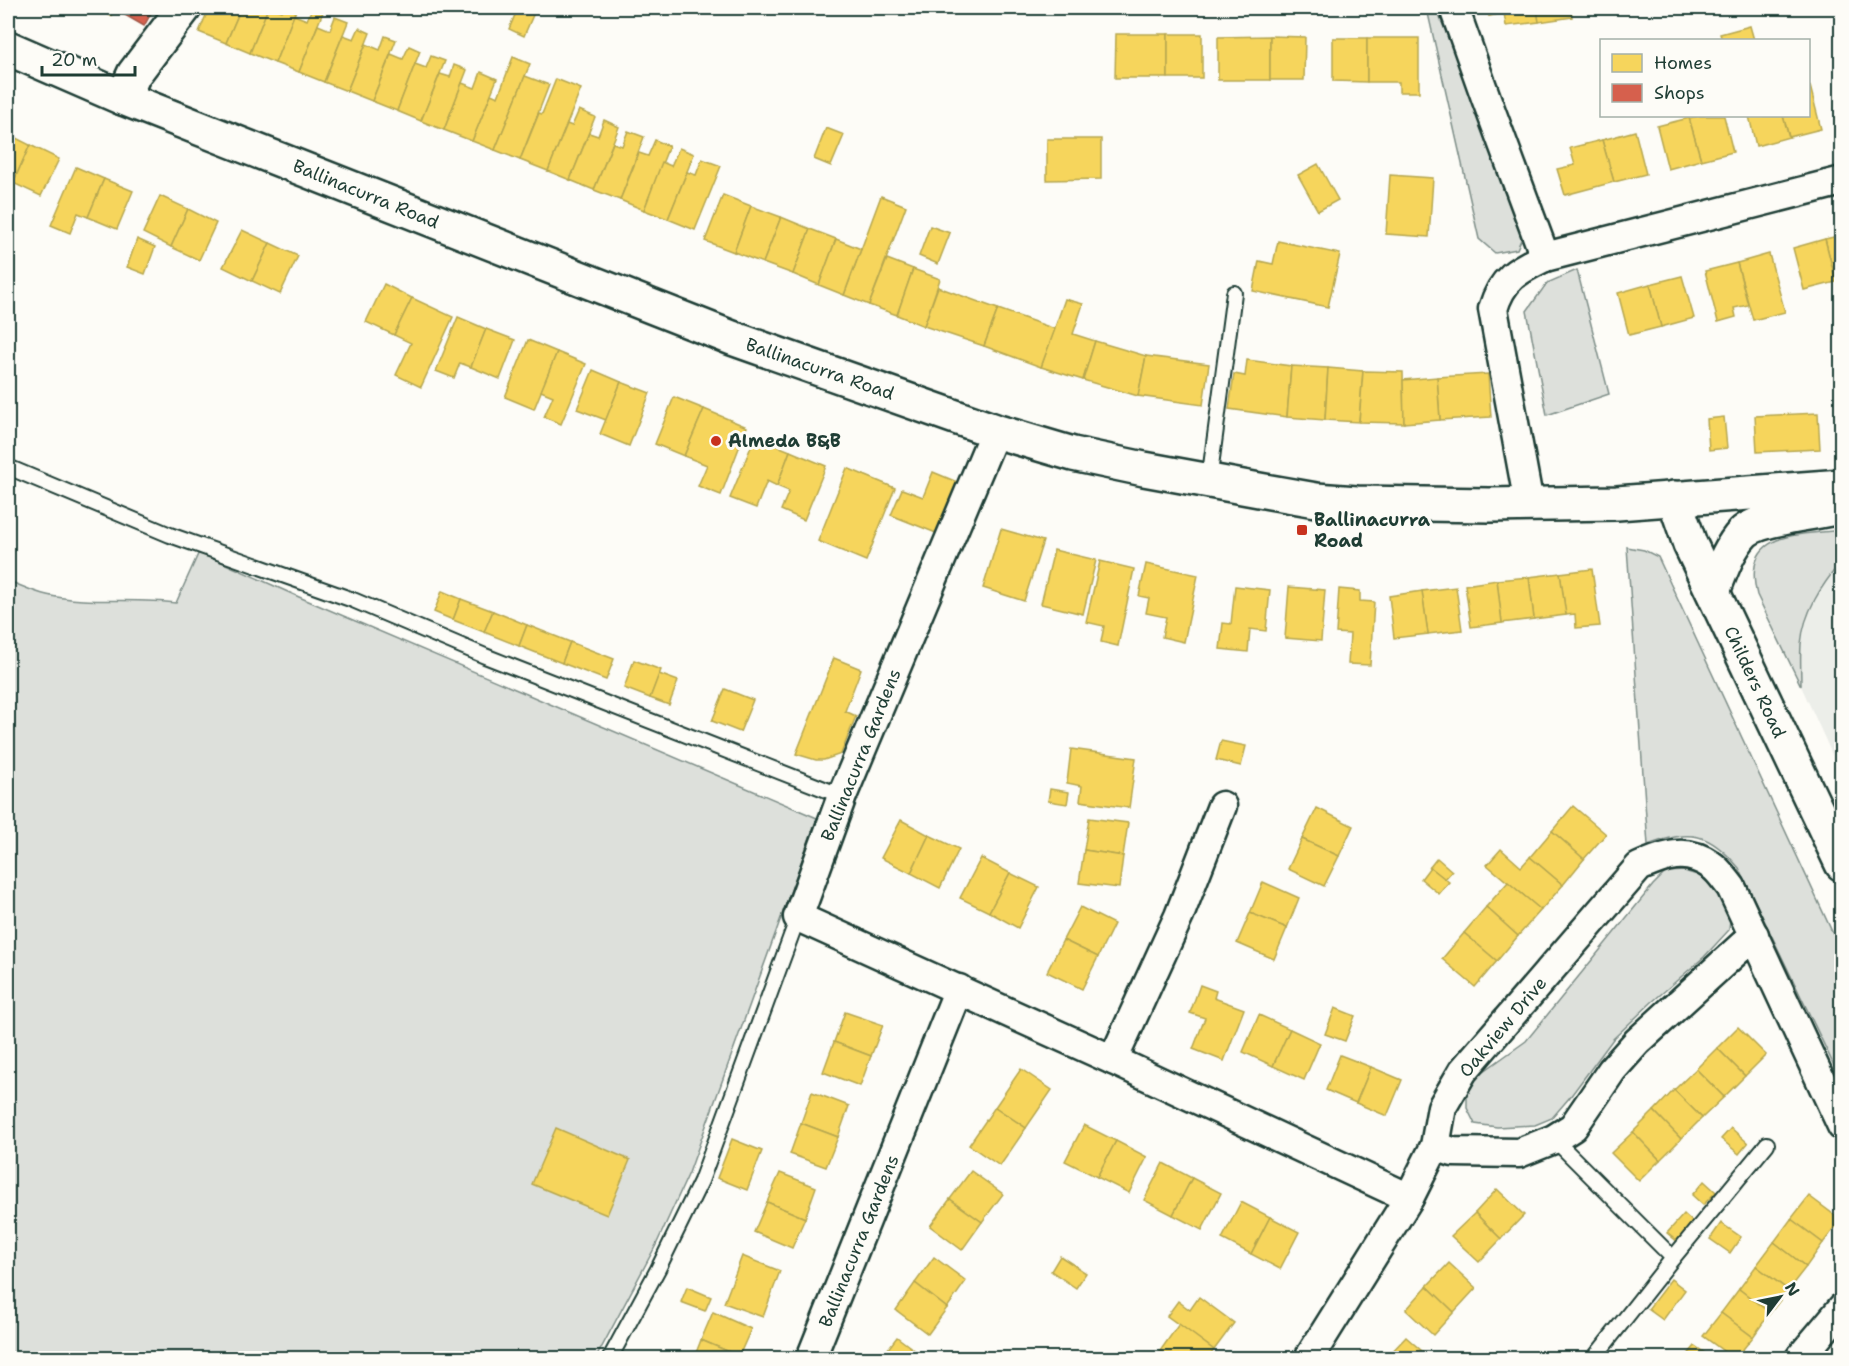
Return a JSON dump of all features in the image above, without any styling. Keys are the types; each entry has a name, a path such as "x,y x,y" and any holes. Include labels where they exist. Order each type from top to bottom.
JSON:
{"main road":[{"path":"123,98 134,74 184,8"},
{"name":"Ballinacurra Road","path":"8,48 123,98 732,338 995,431 1073,454 1316,500 1357,503 1617,503 1842,486"},
{"name":"Childers Road","path":"1674,498 1690,544 1835,832 1842,864"},
{"path":"1713,591 1734,543 1746,530 1772,520 1842,507"}],"street":[{"path":"1454,8 1545,257"},
{"path":"1529,504 1493,309 1498,294 1507,280 1521,269 1545,257 1842,181"},
{"name":"Ballinacurra Gardens","path":"798,917 842,796 995,431"},
{"path":"1113,1060 1179,915 1222,806"},
{"name":"Oakview Drive","path":"1435,1146 1442,1107 1463,1071 1639,867 1664,856 1689,854 1712,866 1731,887 1842,1126"},
{"path":"798,917 959,989 1409,1198"},
{"path":"1309,1359 1409,1198 1435,1146 1453,1152 1519,1153 1554,1139 1573,1127 1612,1070 1636,1042 1754,935"},
{"name":"Ballinacurra Gardens","path":"811,1359 959,989"},
{"path":"1800,1359 1842,1308"}],"lane":[{"path":"1209,481 1234,293"},
{"path":"8,467 170,535 353,600 485,656 842,796"},
{"path":"610,1359 701,1181 798,917"},
{"path":"1554,1139 1673,1258"},
{"path":"1594,1359 1767,1144"}],"shaded area":[{"path":"1436,8 1526,228 1517,249 1495,253 1479,239 1427,9"},
{"path":"1577,270 1609,394 1547,415 1527,311 1547,283"},
{"path":"1841,530 1841,562 1815,600 1803,632 1801,686 1757,595 1754,574 1757,558 1765,547 1776,540 1790,536"},
{"path":"1627,547 1644,550 1658,557 1841,951 1841,1080 1739,868 1718,847 1698,837 1676,837 1648,845"},
{"path":"199,552 817,818 689,1173 656,1245 596,1358 8,1358 8,581 42,594 78,600 176,603"},
{"path":"1841,562 1841,774 1801,686 1801,643 1810,607 1826,580"},
{"path":"1684,871 1704,877 1718,891 1731,909 1729,930 1704,957 1613,1039 1552,1118 1535,1125 1497,1127 1475,1124 1467,1108 1467,1089 1480,1074 1526,1041 1653,885 1666,872"}],"building: Homes":[{"path":"96,8 115,8 111,16"},
{"path":"209,8 241,8 226,43 199,32"},
{"path":"241,8 268,8 250,53 226,43"},
{"path":"268,8 282,11 284,8 297,8 275,63 250,53"},
{"path":"312,8 323,12 299,72 275,63 294,15 307,20"},
{"path":"518,8 536,8 524,36 509,29"},
{"path":"1488,8 1537,8 1539,22 1506,26 1504,13 1489,16"},
{"path":"1537,8 1571,8 1572,17 1539,22"},
{"path":"335,17 348,22 324,82 299,72 318,25 330,30"},
{"path":"1750,26 1754,39 1722,39 1720,34"},
{"path":"359,28 370,33 347,91 324,82 343,35 354,39"},
{"path":"1116,34 1168,34 1168,78 1115,78"},
{"path":"1168,34 1202,34 1202,78 1168,78"},
{"path":"385,36 396,40 372,101 347,91 366,44 380,50"},
{"path":"1270,36 1270,80 1218,80 1218,37"},
{"path":"1270,36 1305,37 1304,80 1270,80"},
{"path":"1333,38 1367,38 1367,82 1333,81"},
{"path":"1367,38 1419,38 1419,92 1399,92 1399,82 1367,82"},
{"path":"409,46 420,51 397,111 372,101 391,54 403,59"},
{"path":"431,56 445,61 421,121 397,111 415,64 426,68"},
{"path":"513,57 530,64 495,150 472,141 491,94 498,97"},
{"path":"454,65 467,70 444,130 421,121 440,74 450,77"},
{"path":"481,72 497,79 472,141 444,130 462,83 475,88"},
{"path":"525,76 549,85 520,160 495,150"},
{"path":"556,79 581,89 548,171 520,160"},
{"path":"1810,86 1821,129 1789,137 1783,117 1810,117"},
{"path":"579,110 595,117 570,180 548,171 567,124 572,126"},
{"path":"1724,117 1733,152 1701,160 1689,118"},
{"path":"1749,117 1783,117 1789,137 1756,146"},
{"path":"1689,118 1701,160 1668,169 1657,126"},
{"path":"604,120 619,127 594,190 570,180 589,133 598,136"},
{"path":"826,128 844,135 831,166 814,159"},
{"path":"628,131 644,137 620,200 594,190 613,143 622,146"},
{"path":"1635,131 1646,174 1614,182 1602,140"},
{"path":"8,134 30,145 13,183 8,180"},
{"path":"1047,139 1101,139 1101,179 1047,180"},
{"path":"655,140 669,146 644,210 620,200 639,153 648,156"},
{"path":"1602,140 1614,182 1565,195 1557,169 1575,165 1570,148"},
{"path":"30,145 59,159 41,196 13,183"},
{"path":"679,148 694,154 668,219 644,210 662,162 671,166"},
{"path":"702,159 721,166 695,230 668,219 687,172 696,175"},
{"path":"1318,164 1338,200 1318,211 1298,175"},
{"path":"76,167 104,179 88,217 78,213 70,233 51,225"},
{"path":"1390,175 1433,178 1429,237 1386,234"},
{"path":"104,179 133,191 117,229 88,217"},
{"path":"723,195 751,206 734,252 705,241"},
{"path":"160,196 188,209 171,247 143,233"},
{"path":"881,196 906,206 869,305 844,295"},
{"path":"751,206 781,217 763,263 734,252"},
{"path":"188,209 216,223 199,260 171,247"},
{"path":"781,217 810,229 793,274 763,263"},
{"path":"930,226 950,233 938,264 919,256"},
{"path":"810,229 836,239 819,285 793,274"},
{"path":"242,230 270,243 252,281 223,267"},
{"path":"1842,235 1842,280 1836,282 1825,239"},
{"path":"137,239 155,247 145,274 127,267"},
{"path":"836,239 861,249 844,295 819,285"},
{"path":"1825,239 1836,282 1804,290 1793,248"},
{"path":"1278,241 1340,254 1328,307 1253,291 1259,261 1273,264"},
{"path":"270,243 298,256 280,294 252,281"},
{"path":"1769,254 1785,312 1753,320 1737,263"},
{"path":"887,259 913,269 897,315 869,305"},
{"path":"1737,263 1748,305 1734,308 1736,317 1718,322 1705,271"},
{"path":"913,269 940,279 924,326 897,315"},
{"path":"1682,276 1694,318 1661,327 1650,284"},
{"path":"384,284 412,298 394,335 366,322"},
{"path":"1650,284 1661,327 1629,335 1618,293"},
{"path":"938,287 998,309 984,346 924,326"},
{"path":"412,298 453,317 421,387 396,375 411,343 394,335"},
{"path":"1065,299 1083,304 1073,334 1095,341 1083,380 1041,367"},
{"path":"998,309 1055,329 1041,367 984,346"},
{"path":"458,317 486,329 471,367 460,363 454,378 436,371"},
{"path":"486,329 515,340 500,379 471,367"},
{"path":"528,340 557,352 534,409 505,397"},
{"path":"1095,341 1146,356 1138,396 1083,380"},
{"path":"557,352 586,364 561,424 544,417 553,396 541,391"},
{"path":"1146,356 1209,364 1203,405 1138,396"},
{"path":"1247,360 1291,366 1287,417 1229,409 1234,374 1245,376"},
{"path":"1291,366 1328,368 1325,420 1287,417"},
{"path":"1328,368 1363,371 1359,422 1325,420"},
{"path":"593,370 621,382 606,420 577,409"},
{"path":"1363,371 1403,372 1404,423 1359,422"},
{"path":"1488,374 1491,417 1440,420 1437,377"},
{"path":"1437,377 1440,420 1404,423 1403,380"},
{"path":"621,382 650,393 629,446 600,434"},
{"path":"674,397 704,409 684,456 655,444"},
{"name":"Almeda B&B","path":"704,409 747,427 721,495 698,486 707,465 684,456"},
{"path":"1818,413 1820,449 1757,452 1755,416"},
{"path":"1724,417 1727,448 1709,450 1707,419"},
{"path":"755,437 790,451 777,486 767,481 756,508 730,498"},
{"path":"790,451 826,466 804,520 781,510 789,491 777,486"},
{"path":"847,468 895,488 866,561 818,541"},
{"path":"933,472 957,482 936,533 891,515 902,489 923,497"},
{"path":"1001,529 1043,541 1024,601 983,588"},
{"path":"1054,550 1096,560 1083,614 1041,604"},
{"path":"1100,561 1134,569 1118,646 1101,642 1104,626 1086,622"},
{"path":"1146,564 1198,575 1184,642 1162,637 1166,617 1146,613 1149,598 1139,596"},
{"path":"1592,569 1600,626 1576,628 1575,614 1566,615 1560,573"},
{"path":"1560,573 1566,615 1534,619 1529,577"},
{"path":"1529,577 1534,619 1502,623 1497,580"},
{"path":"1497,580 1502,623 1471,627 1465,585"},
{"path":"1235,586 1270,590 1266,631 1250,629 1248,652 1220,649 1223,623 1231,624"},
{"path":"1289,587 1325,590 1321,641 1285,638"},
{"path":"1456,587 1462,630 1428,634 1422,591"},
{"path":"1339,589 1360,591 1360,601 1374,602 1370,665 1348,664 1350,634 1336,633"},
{"path":"442,591 461,599 453,620 434,612"},
{"path":"1422,591 1428,634 1394,638 1389,596"},
{"path":"461,599 493,611 484,632 453,620"},
{"path":"493,611 527,625 519,646 484,632"},
{"path":"527,625 570,642 562,663 519,646"},
{"path":"570,642 614,659 606,680 562,663"},
{"path":"834,658 861,669 845,711 856,716 841,754 824,760 816,760 796,754"},
{"path":"634,660 661,670 650,698 624,688"},
{"path":"659,674 678,681 669,705 650,698"},
{"path":"725,689 753,700 740,732 712,721"},
{"path":"1221,741 1246,746 1241,766 1216,760"},
{"path":"1071,749 1136,758 1129,808 1080,801 1082,786 1067,783"},
{"path":"1050,789 1069,792 1067,804 1048,801"},
{"path":"1573,806 1606,834 1584,859 1552,831"},
{"path":"1317,808 1353,826 1339,856 1302,839"},
{"path":"1089,818 1128,823 1123,856 1084,850"},
{"path":"901,820 929,835 911,873 881,858"},
{"path":"1552,831 1584,859 1563,885 1530,857"},
{"path":"929,835 959,849 940,888 911,873"},
{"path":"1302,839 1339,856 1324,886 1288,869"},
{"path":"1501,849 1521,867 1530,857 1563,885 1541,910 1487,865"},
{"path":"1084,850 1123,856 1119,888 1079,883"},
{"path":"981,858 1010,873 989,912 960,898"},
{"path":"1437,858 1452,871 1445,879 1430,867"},
{"path":"1430,867 1449,882 1439,894 1421,879"},
{"path":"1010,873 1039,887 1018,928 989,912"},
{"path":"1263,882 1299,898 1287,928 1250,913"},
{"path":"1508,882 1541,910 1518,936 1486,907"},
{"path":"1080,907 1114,924 1098,957 1063,940"},
{"path":"1486,907 1518,936 1497,961 1464,933"},
{"path":"1250,913 1287,928 1274,959 1237,943"},
{"path":"1464,933 1497,961 1475,987 1442,959"},
{"path":"1063,940 1098,957 1082,989 1047,972"},
{"path":"1200,985 1216,991 1214,998 1244,1009 1224,1061 1193,1049 1205,1018 1190,1013"},
{"path":"1335,1008 1355,1016 1345,1041 1325,1034"},
{"path":"845,1012 883,1025 871,1056 834,1042"},
{"path":"1259,1015 1290,1029 1273,1066 1243,1052"},
{"path":"1738,1027 1766,1055 1745,1076 1717,1048"},
{"path":"1290,1029 1320,1043 1304,1080 1273,1066"},
{"path":"834,1042 871,1056 860,1086 823,1072"},
{"path":"1717,1048 1745,1076 1724,1097 1696,1069"},
{"path":"1340,1055 1371,1067 1356,1103 1326,1090"},
{"path":"1371,1067 1402,1080 1387,1116 1356,1103"},
{"path":"1021,1069 1052,1090 1026,1128 995,1107"},
{"path":"1696,1069 1724,1097 1702,1118 1674,1090"},
{"path":"1674,1090 1702,1118 1681,1139 1654,1111"},
{"path":"812,1092 849,1106 838,1137 801,1123"},
{"path":"995,1107 1026,1128 1000,1166 969,1145"},
{"path":"1654,1111 1681,1139 1660,1160 1633,1132"},
{"path":"801,1123 838,1137 826,1167 790,1154"},
{"path":"1084,1125 1116,1141 1097,1177 1065,1161"},
{"path":"556,1128 630,1160 607,1215 532,1184"},
{"path":"1731,1128 1748,1143 1739,1154 1721,1139"},
{"path":"1633,1132 1660,1160 1639,1181 1611,1153"},
{"path":"732,1139 762,1151 747,1190 717,1178"},
{"path":"1116,1141 1147,1157 1129,1193 1097,1177"},
{"path":"1163,1163 1192,1178 1173,1215 1144,1200"},
{"path":"971,1171 1003,1194 982,1222 950,1199"},
{"path":"780,1173 816,1187 805,1218 767,1202"},
{"path":"1192,1178 1221,1193 1202,1230 1173,1215"},
{"path":"1704,1181 1716,1192 1703,1205 1692,1195"},
{"path":"1497,1189 1524,1215 1501,1239 1475,1213"},
{"path":"1809,1196 1841,1220 1823,1243 1791,1219"},
{"path":"950,1199 982,1222 962,1250 930,1226"},
{"path":"767,1202 805,1218 792,1248 754,1232"},
{"path":"1241,1202 1270,1217 1251,1254 1222,1239"},
{"path":"1475,1213 1501,1239 1479,1262 1451,1236"},
{"path":"1684,1214 1695,1224 1679,1243 1667,1233"},
{"path":"1270,1217 1299,1232 1280,1269 1251,1254"},
{"path":"1791,1219 1823,1243 1806,1267 1774,1242"},
{"path":"1721,1223 1741,1237 1730,1253 1710,1239"},
{"path":"1774,1242 1806,1267 1788,1290 1756,1266"},
{"path":"742,1256 780,1271 763,1317 724,1303"},
{"path":"1060,1256 1086,1273 1076,1288 1051,1271"},
{"path":"934,1257 966,1281 947,1308 915,1283"},
{"path":"1449,1263 1476,1288 1454,1312 1427,1286"},
{"path":"1756,1266 1788,1290 1770,1313 1739,1289"},
{"path":"1671,1279 1685,1290 1663,1320 1648,1309"},
{"path":"915,1283 947,1308 928,1334 896,1310"},
{"path":"1427,1286 1454,1312 1433,1335 1406,1310"},
{"path":"687,1287 711,1297 705,1311 681,1302"},
{"path":"1739,1289 1770,1313 1753,1337 1721,1313"},
{"path":"1199,1297 1234,1323 1214,1350 1167,1316 1178,1301 1190,1310"},
{"path":"713,1312 751,1329 739,1356 701,1340"},
{"path":"1721,1313 1753,1337 1736,1358 1703,1336"},
{"path":"1179,1324 1214,1350 1208,1358 1170,1358 1160,1351"},
{"path":"897,1337 925,1358 881,1358"},
{"path":"1406,1337 1430,1358 1386,1358"},
{"path":"701,1340 739,1356 738,1358 694,1358"},
{"path":"1695,1346 1712,1358 1685,1358"}],"building: Shops":[{"path":"120,8 154,8 144,26 118,11"}],"place":[{"name":"Almeda B&B","path":"716,441"},
{"name":"Ballinacurra Road","path":"1302,530"}]}
